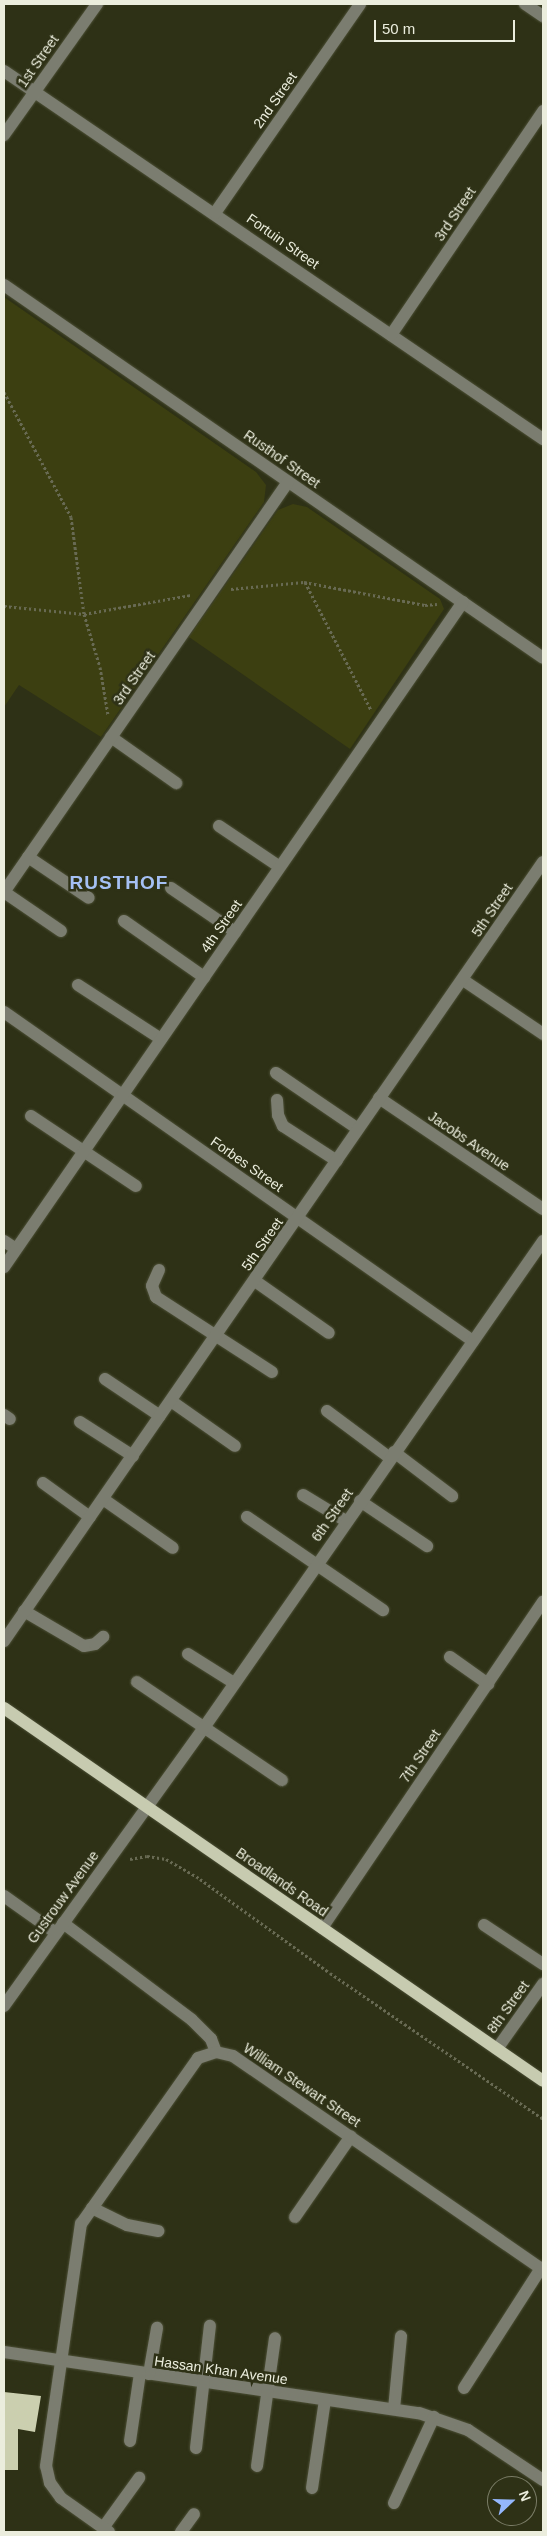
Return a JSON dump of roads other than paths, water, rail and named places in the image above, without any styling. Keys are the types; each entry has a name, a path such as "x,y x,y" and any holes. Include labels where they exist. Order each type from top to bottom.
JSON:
{"main road":[{"name":"Broadlands Road","path":"4,1708 543,2081"}],"street":[{"name":"1st Street","path":"4,135 97,4"},
{"name":"2nd Street","path":"216,213 360,4"},
{"path":"525,4 543,16"},
{"name":"Fortuin Street","path":"4,71 34,93 216,213 543,439"},
{"name":"3rd Street","path":"391,335 543,110"},
{"name":"Rusthof Street","path":"4,284 543,658"},
{"name":"3rd Street","path":"4,892 288,482"},
{"name":"4th Street","path":"4,1267 463,602"},
{"path":"111,737 176,782"},
{"path":"219,826 280,867"},
{"path":"28,857 89,898"},
{"name":"5th Street","path":"5,1637 133,1456 543,862"},
{"path":"171,888 235,932"},
{"path":"4,892 61,930"},
{"path":"124,921 204,977"},
{"path":"463,980 543,1034"},
{"path":"78,985 161,1039"},
{"name":"Forbes Street","path":"4,1012 473,1341"},
{"path":"276,1073 358,1129"},
{"name":"Jacobs Avenue","path":"379,1098 543,1209"},
{"path":"277,1100 278,1115 283,1126 337,1160"},
{"path":"31,1116 136,1186"},
{"path":"4,1241 16,1249"},
{"name":"6th Street","path":"146,1806 203,1729 316,1564 543,1241"},
{"path":"159,1270 152,1286 156,1297 272,1372"},
{"path":"254,1280 329,1333"},
{"path":"105,1379 160,1416"},
{"path":"171,1401 235,1446"},
{"path":"327,1411 452,1496"},
{"path":"80,1422 133,1456"},
{"path":"43,1483 90,1516"},
{"path":"303,1495 346,1521"},
{"path":"103,1499 173,1548"},
{"path":"360,1501 427,1546"},
{"path":"246,1517 384,1610"},
{"name":"7th Street","path":"322,1928 543,1602"},
{"path":"24,1611 84,1646 95,1644 103,1637"},
{"path":"188,1654 234,1683"},
{"path":"450,1657 488,1684"},
{"path":"137,1682 203,1729 282,1780"},
{"name":"Gustrouw Avenue","path":"4,2006 146,1806"},
{"path":"4,1896 59,1928 192,2020 211,2039 216,2052 192,2062 81,2224 62,2362 46,2457 48,2475 61,2498 106,2530 138,2478"},
{"path":"484,1925 543,1964"},
{"name":"8th Street","path":"497,2049 543,1984"},
{"name":"William Stewart Street","path":"216,2052 233,2056 542,2269"},
{"path":"295,2217 351,2136"},
{"path":"92,2208 127,2225 158,2231"},
{"path":"464,2388 542,2269"},
{"path":"196,2448 210,2326"},
{"path":"130,2441 156,2328"},
{"path":"394,2409 401,2336"},
{"path":"257,2466 266,2391 275,2338"},
{"name":"Hassan Khan Avenue","path":"4,2352 62,2362 394,2409 434,2417 485,2440 543,2480"},
{"path":"312,2488 325,2400"},
{"path":"394,2504 434,2417"},
{"path":"181,2532 194,2514"}],"district":[{"name":"RUSTHOF","path":"119,883"}]}
